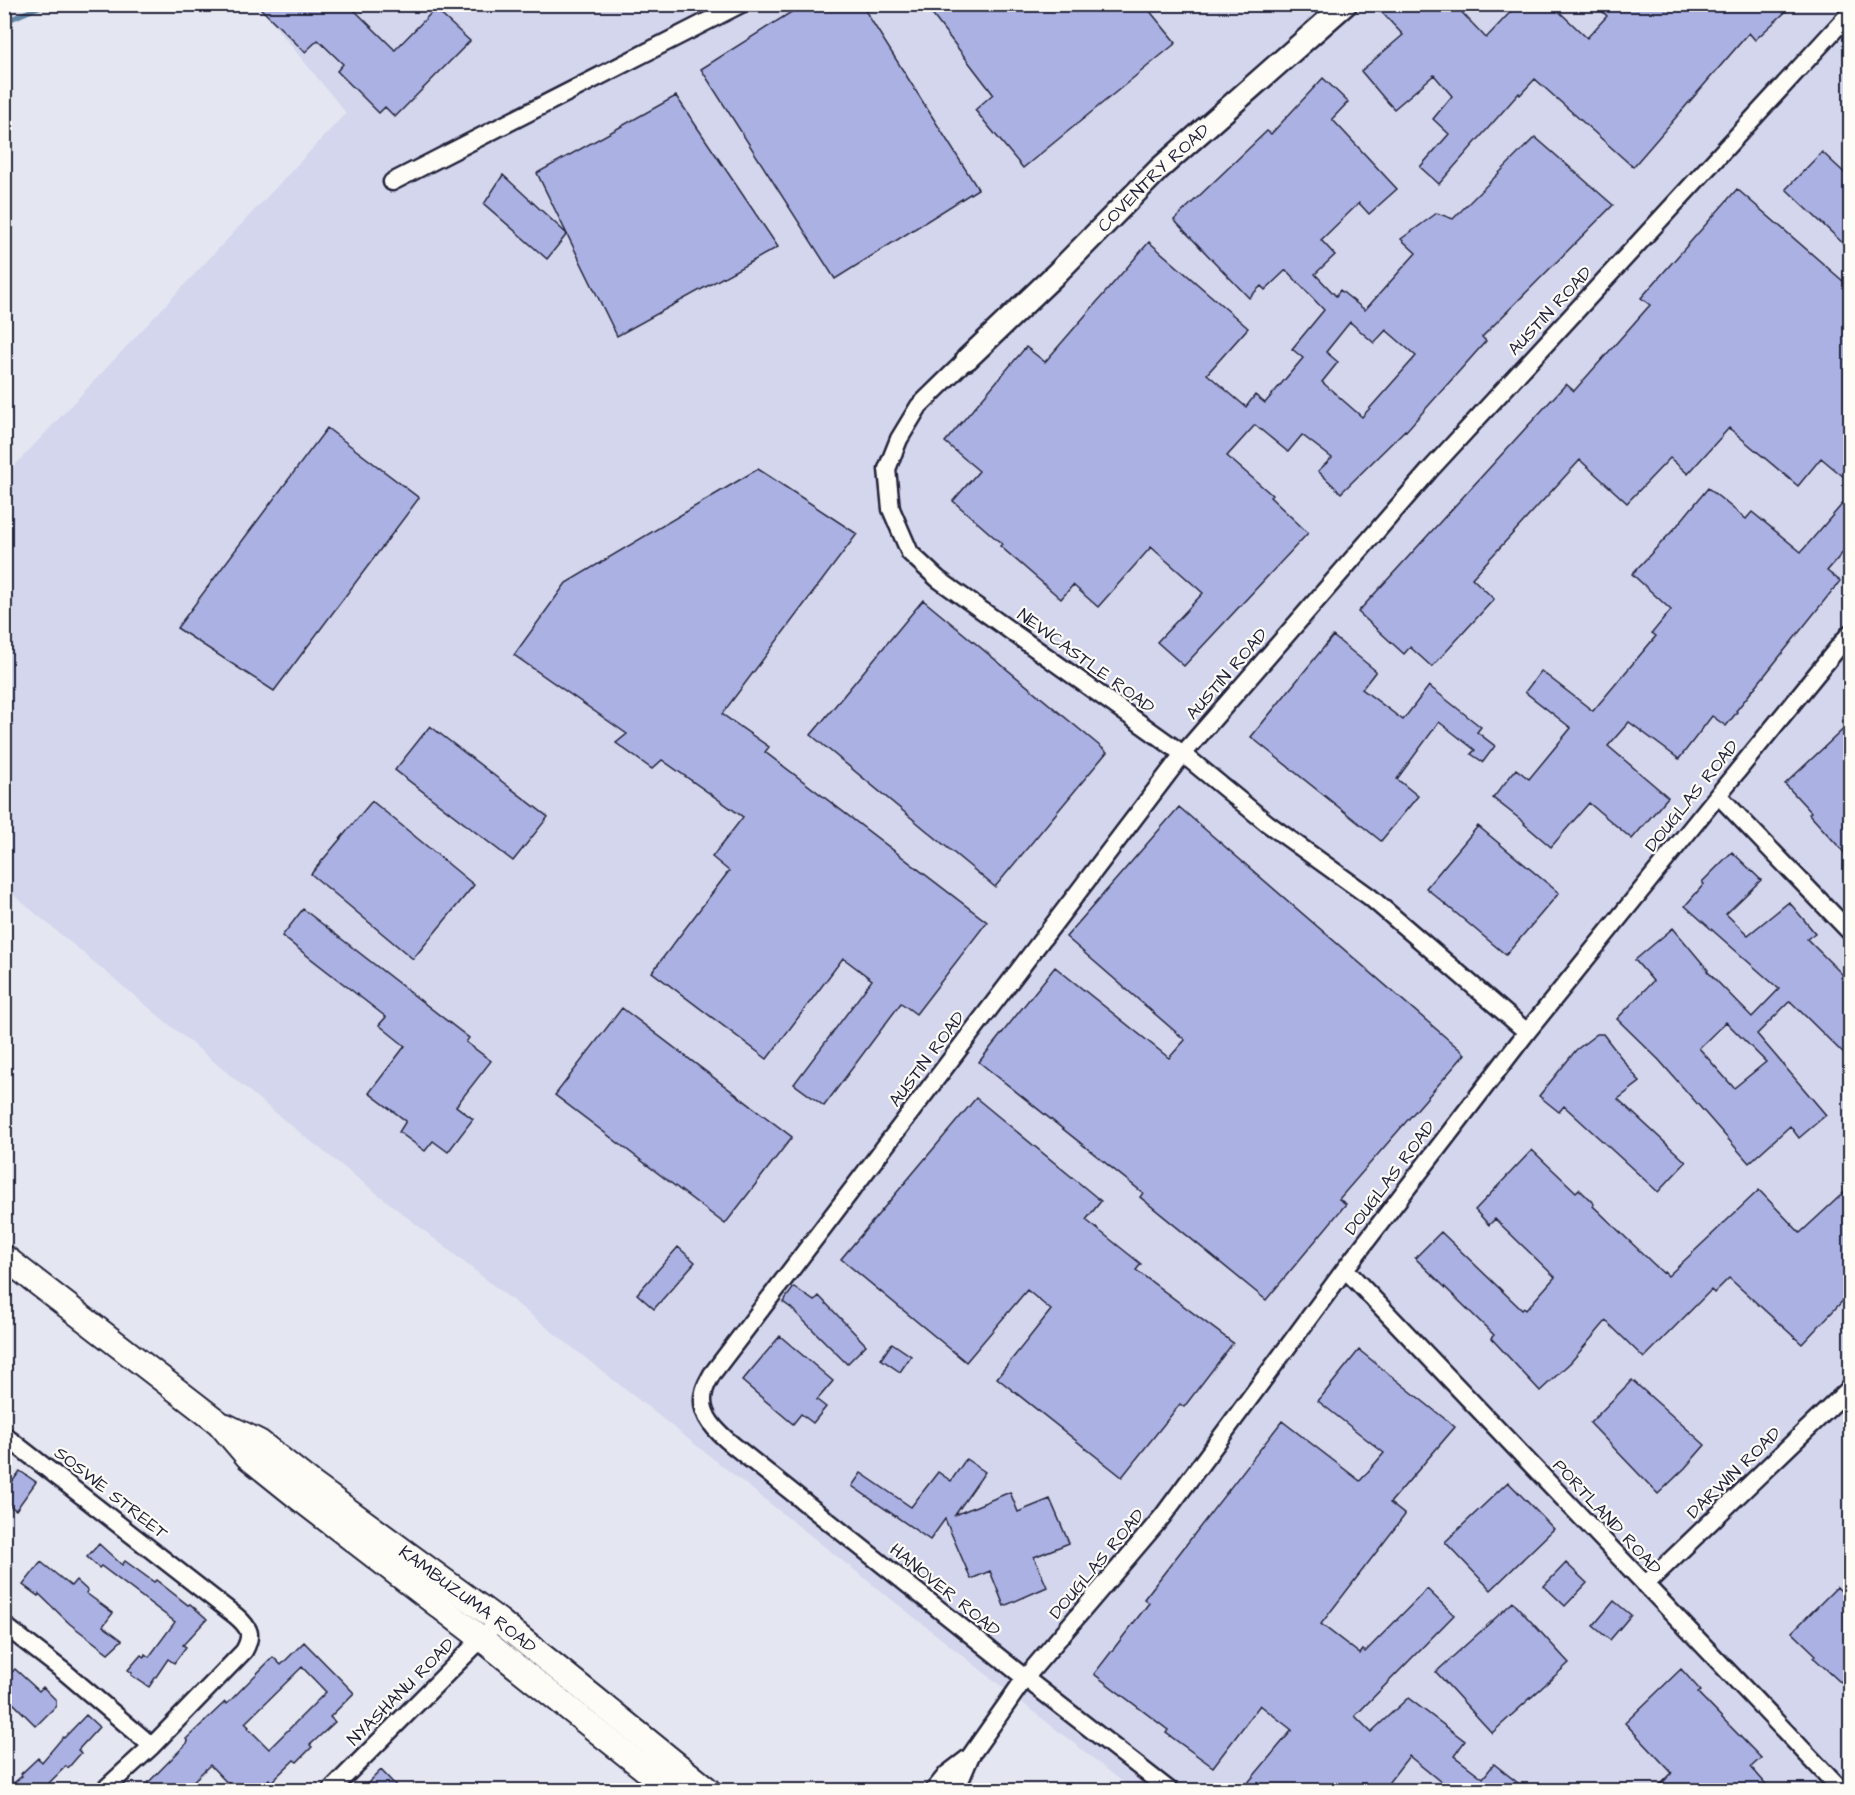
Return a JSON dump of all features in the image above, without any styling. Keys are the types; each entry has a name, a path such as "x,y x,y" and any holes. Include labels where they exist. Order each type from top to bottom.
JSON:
{"main road":[{"name":"KAMBUZUMA ROAD","path":"4,1257 219,1423 249,1457 482,1639 671,1791"},
{"name":"KAMBUZUMA ROAD","path":"219,1423 259,1442 312,1484 499,1621 708,1791"}],"street":[{"path":"392,182 741,4"},
{"name":"COVENTRY ROAD","path":"967,358 1058,272 1159,169 1346,4"},
{"name":"AUSTIN ROAD","path":"705,1413 703,1394 712,1374 1183,754 1429,471 1851,13"},
{"name":"NEWCASTLE ROAD","path":"967,358 919,406 899,439 887,469 891,509 910,553 938,579 1183,754 1267,823 1370,897 1527,1032"},
{"name":"DOUGLAS ROAD","path":"954,1791 971,1755 1025,1678 1162,1517 1346,1269 1527,1032 1851,633"},
{"path":"1718,795 1851,932"},
{"name":"PORTLAND ROAD","path":"1346,1269 1841,1791"},
{"name":"DARWIN ROAD","path":"1645,1585 1851,1388"},
{"name":"HANOVER ROAD","path":"705,1413 716,1430 734,1446 1169,1791"},
{"name":"SOSWE STREET","path":"4,1435 243,1622 249,1631 249,1642 244,1651 152,1746"},
{"name":"NYASHANU ROAD","path":"331,1791 499,1621"},
{"path":"4,1625 66,1673 152,1746 104,1791"},
{"name":"DOUGLAS ROAD","path":"934,1791 947,1774 971,1755"}],"shaded area":[{"path":"258,5 1850,5 1850,1790 1133,1790 284,1120 5,888 4,477 346,113"}],"building":[{"path":"256,4 349,5 395,50 435,9 470,41 395,117 385,107 379,113 337,71 343,64 318,40 305,52"},
{"path":"804,4 861,4 978,189 835,279 701,69"},
{"path":"924,4 1144,4 1176,43 1023,168 975,110 993,94"},
{"path":"1374,4 1454,4 1486,38 1518,4 1551,4 1587,38 1607,16 1595,4 1794,4 1755,40 1749,33 1633,167 1535,79 1520,95 1519,93 1439,184 1420,167 1449,134 1433,119 1452,96 1434,75 1394,109 1383,97 1361,71 1403,35"},
{"path":"1323,78 1348,102 1332,119 1397,189 1369,214 1359,203 1321,240 1335,255 1315,274 1336,296 1340,290 1365,310 1416,253 1401,239 1437,213 1453,219 1535,137 1613,205 1482,337 1486,341 1406,431 1341,493 1318,471 1332,458 1302,435 1288,452 1255,425 1227,456 1272,495 1270,497 1308,533 1184,666 1157,642 1203,593 1151,547 1098,607 1073,585 1061,599 953,501 979,471 945,442 1026,347 1045,362 1149,242 1248,328 1207,374 1246,407 1255,395 1265,403 1303,358 1292,349 1324,310 1286,270 1265,290 1261,286 1249,298 1174,220 1267,131 1271,134","holes":["1350,322 1374,343 1386,330 1416,356 1362,417 1322,382 1338,362 1326,352"]},
{"path":"676,96 778,247 617,336 537,173"},
{"path":"1822,152 1851,179 1851,251 1786,189"},
{"path":"503,175 567,234 547,259 484,204"},
{"path":"1737,189 1851,288 1851,483 1821,458 1798,486 1729,428 1688,474 1670,458 1627,503 1580,460 1472,578 1494,599 1432,667 1410,647 1404,654 1358,612 1566,384 1574,391 1650,305 1641,298"},
{"path":"327,428 419,498 274,691 177,628"},
{"path":"758,469 857,534 722,714 769,747 765,752 987,922 916,1014 901,1003 824,1106 794,1084 872,980 843,958 767,1059 652,972 729,871 712,857 743,817 662,760 652,769 616,743 627,734 514,655 566,583"},
{"path":"1708,488 1746,519 1752,512 1801,552 1851,494 1851,543 1827,571 1840,581 1726,726 1712,716 1679,759 1629,722 1608,746 1668,797 1632,839 1589,803 1551,847 1493,798 1516,769 1529,779 1571,728 1525,692 1541,671 1593,711 1656,636 1652,633 1671,610 1632,574 1676,527"},
{"path":"923,600 1107,752 995,887 811,735"},
{"path":"1333,636 1376,671 1362,689 1403,720 1429,686 1481,727 1477,732 1495,746 1483,762 1471,754 1475,750 1439,722 1397,779 1418,796 1381,841 1251,737"},
{"path":"1851,722 1851,860 1785,784"},
{"path":"430,726 548,817 513,861 395,770"},
{"path":"372,801 474,885 413,959 311,874"},
{"path":"1179,807 1465,1054 1339,1199 1346,1204 1266,1300 1140,1197 1143,1193 979,1062 1055,967 1169,1058 1185,1040 1066,937"},
{"path":"1478,826 1559,893 1506,955 1426,888"},
{"path":"1732,852 1761,880 1726,914 1748,935 1789,902 1815,933 1807,939 1843,975 1841,978 1851,987 1851,1061 1790,1001 1757,1034 1826,1115 1799,1138 1790,1126 1749,1163 1659,1060 1617,1019 1653,981 1635,960 1673,928 1707,971 1752,1017 1779,989 1685,906 1704,884 1702,882","holes":["1726,1022 1766,1062 1734,1088 1699,1048"]},
{"path":"303,909 469,1038 466,1042 491,1061 456,1106 473,1119 448,1152 433,1141 425,1151 399,1132 406,1121 369,1093 405,1046 379,1025 386,1017 282,936"},
{"path":"622,1008 792,1137 725,1224 555,1095"},
{"path":"1597,1034 1603,1034 1640,1082 1618,1099 1686,1162 1658,1192 1564,1106 1559,1112 1539,1096 1576,1050"},
{"path":"976,1098 1101,1201 1086,1220 1141,1264 1136,1270 1233,1343 1184,1407 1180,1404 1122,1477 997,1378 1051,1310 1027,1290 966,1362 841,1259"},
{"path":"1532,1150 1576,1192 1579,1189 1594,1204 1593,1206 1668,1276 1759,1190 1800,1233 1851,1186 1851,1292 1802,1344 1729,1278 1714,1293 1711,1290 1644,1358 1606,1321 1571,1362 1540,1391 1491,1338 1494,1335 1415,1258 1441,1232 1522,1310 1524,1308 1526,1310 1555,1277 1495,1219 1489,1225 1475,1210"},
{"path":"678,1247 695,1262 654,1309 637,1294"},
{"path":"794,1287 814,1301 819,1296 866,1345 847,1364 783,1302"},
{"path":"780,1336 833,1381 817,1400 826,1407 813,1423 801,1414 793,1424 742,1381"},
{"path":"892,1343 911,1356 900,1372 881,1359"},
{"path":"1359,1350 1455,1427 1390,1503 1405,1515 1321,1624 1360,1654 1363,1650 1365,1652 1427,1589 1454,1615 1355,1716 1371,1732 1408,1698 1465,1741 1454,1756 1483,1778 1494,1764 1528,1791 1452,1791 1409,1756 1382,1791 1241,1791 1292,1730 1260,1705 1213,1767 1166,1733 1168,1730 1094,1674 1149,1603 1144,1599 1282,1421 1360,1481 1384,1453 1318,1401"},
{"path":"1632,1380 1705,1445 1658,1494 1590,1423"},
{"path":"966,1459 985,1472 955,1515 1010,1492 1018,1512 1050,1499 1069,1543 1034,1557 1047,1587 1004,1606 990,1571 971,1579 945,1519 930,1540 852,1486 861,1473 911,1507 938,1472 951,1481"},
{"path":"20,1471 36,1482 16,1510 4,1502 4,1493"},
{"path":"1508,1482 1554,1529 1491,1590 1445,1542"},
{"path":"99,1544 122,1565 125,1561 154,1582 156,1580 207,1619 183,1645 186,1647 174,1663 168,1659 149,1687 131,1675 132,1673 128,1670 141,1655 144,1657 145,1654 149,1657 175,1622 87,1557"},
{"path":"41,1562 71,1586 76,1580 88,1591 86,1593 113,1613 103,1626 122,1640 108,1653 70,1624 39,1594 38,1596 23,1585"},
{"path":"1566,1563 1587,1583 1565,1606 1544,1586"},
{"path":"1837,1587 1851,1601 1851,1692 1814,1658 1816,1655 1792,1632"},
{"path":"1614,1601 1631,1615 1610,1640 1593,1626"},
{"path":"1513,1602 1569,1663 1492,1733 1436,1672"},
{"path":"304,1642 354,1693 330,1717 335,1722 310,1745 312,1747 297,1762 294,1760 271,1782 269,1779 258,1791 235,1791 210,1765 183,1791 140,1791 188,1742 186,1739 225,1702 227,1704 273,1657 281,1665","holes":["302,1667 326,1692 269,1749 245,1723"]},
{"path":"15,1669 39,1691 43,1687 56,1700 56,1706 36,1726 14,1704 12,1705 4,1698 4,1680"},
{"path":"1681,1669 1701,1691 1698,1693 1761,1758 1751,1767 1772,1791 1654,1791 1672,1773 1625,1723"},
{"path":"86,1715 99,1727 78,1750 81,1753 68,1768 66,1766 41,1791 4,1791 38,1758 42,1762"},
{"path":"381,1770 401,1791 360,1791"}],"waterway":[{"path":"4,22 46,4"}]}
